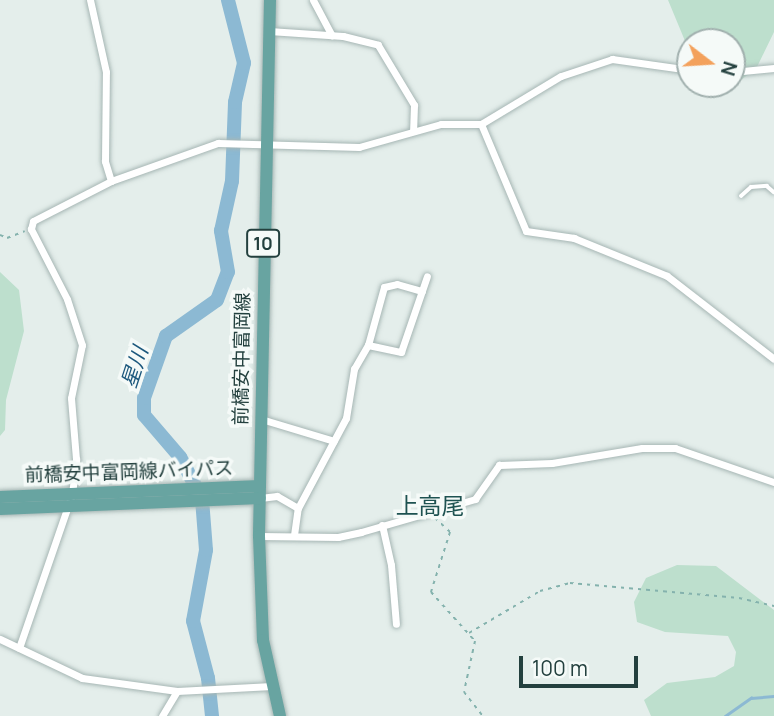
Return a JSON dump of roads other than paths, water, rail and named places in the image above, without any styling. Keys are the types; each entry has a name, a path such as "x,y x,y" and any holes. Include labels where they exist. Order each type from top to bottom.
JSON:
{"main road":[{"name":"前橋安中富岡線","path":"270,0 264,146 259,536 263,640 280,716"},
{"name":"前橋安中富岡線バイパス","path":"0,497 260,492"},
{"name":"前橋安中富岡線バイパス","path":"0,509 69,507 260,492"}],"street":[{"path":"90,0 106,72 105,161 111,181"},
{"path":"313,0 332,35"},
{"path":"268,31 332,35 378,45 414,105 413,131"},
{"path":"19,648 72,494 76,459 71,398 82,341 67,299 30,229 33,221 111,181 197,147 218,143 368,146 441,124 481,124 561,76 612,59 676,68"},
{"path":"746,71 774,68"},
{"path":"481,124 526,230 574,238 667,276 774,359"},
{"path":"368,345 401,352 427,276"},
{"path":"294,535 298,508 346,418 354,369 368,345 384,286 397,284 422,291"},
{"path":"261,419 334,441"},
{"path":"259,536 338,537 475,499 499,465 552,463 642,448 675,448 774,482"},
{"path":"260,492 277,496 298,508"},
{"path":"382,525 391,565 396,624"},
{"path":"0,639 82,678 177,691 272,686"},
{"path":"162,716 177,691"}],"lane":[{"path":"741,195 751,187 767,186 774,192"}],"waterway":[{"name":"星川","path":"212,716 208,678 193,621 206,550 202,499 180,457 144,415 144,398 166,336 217,300 228,272 221,231 232,181 235,102 244,63 228,0"},
{"path":"725,716 751,698 774,696"}],"district":[{"name":"上高尾","path":"430,505"}]}
